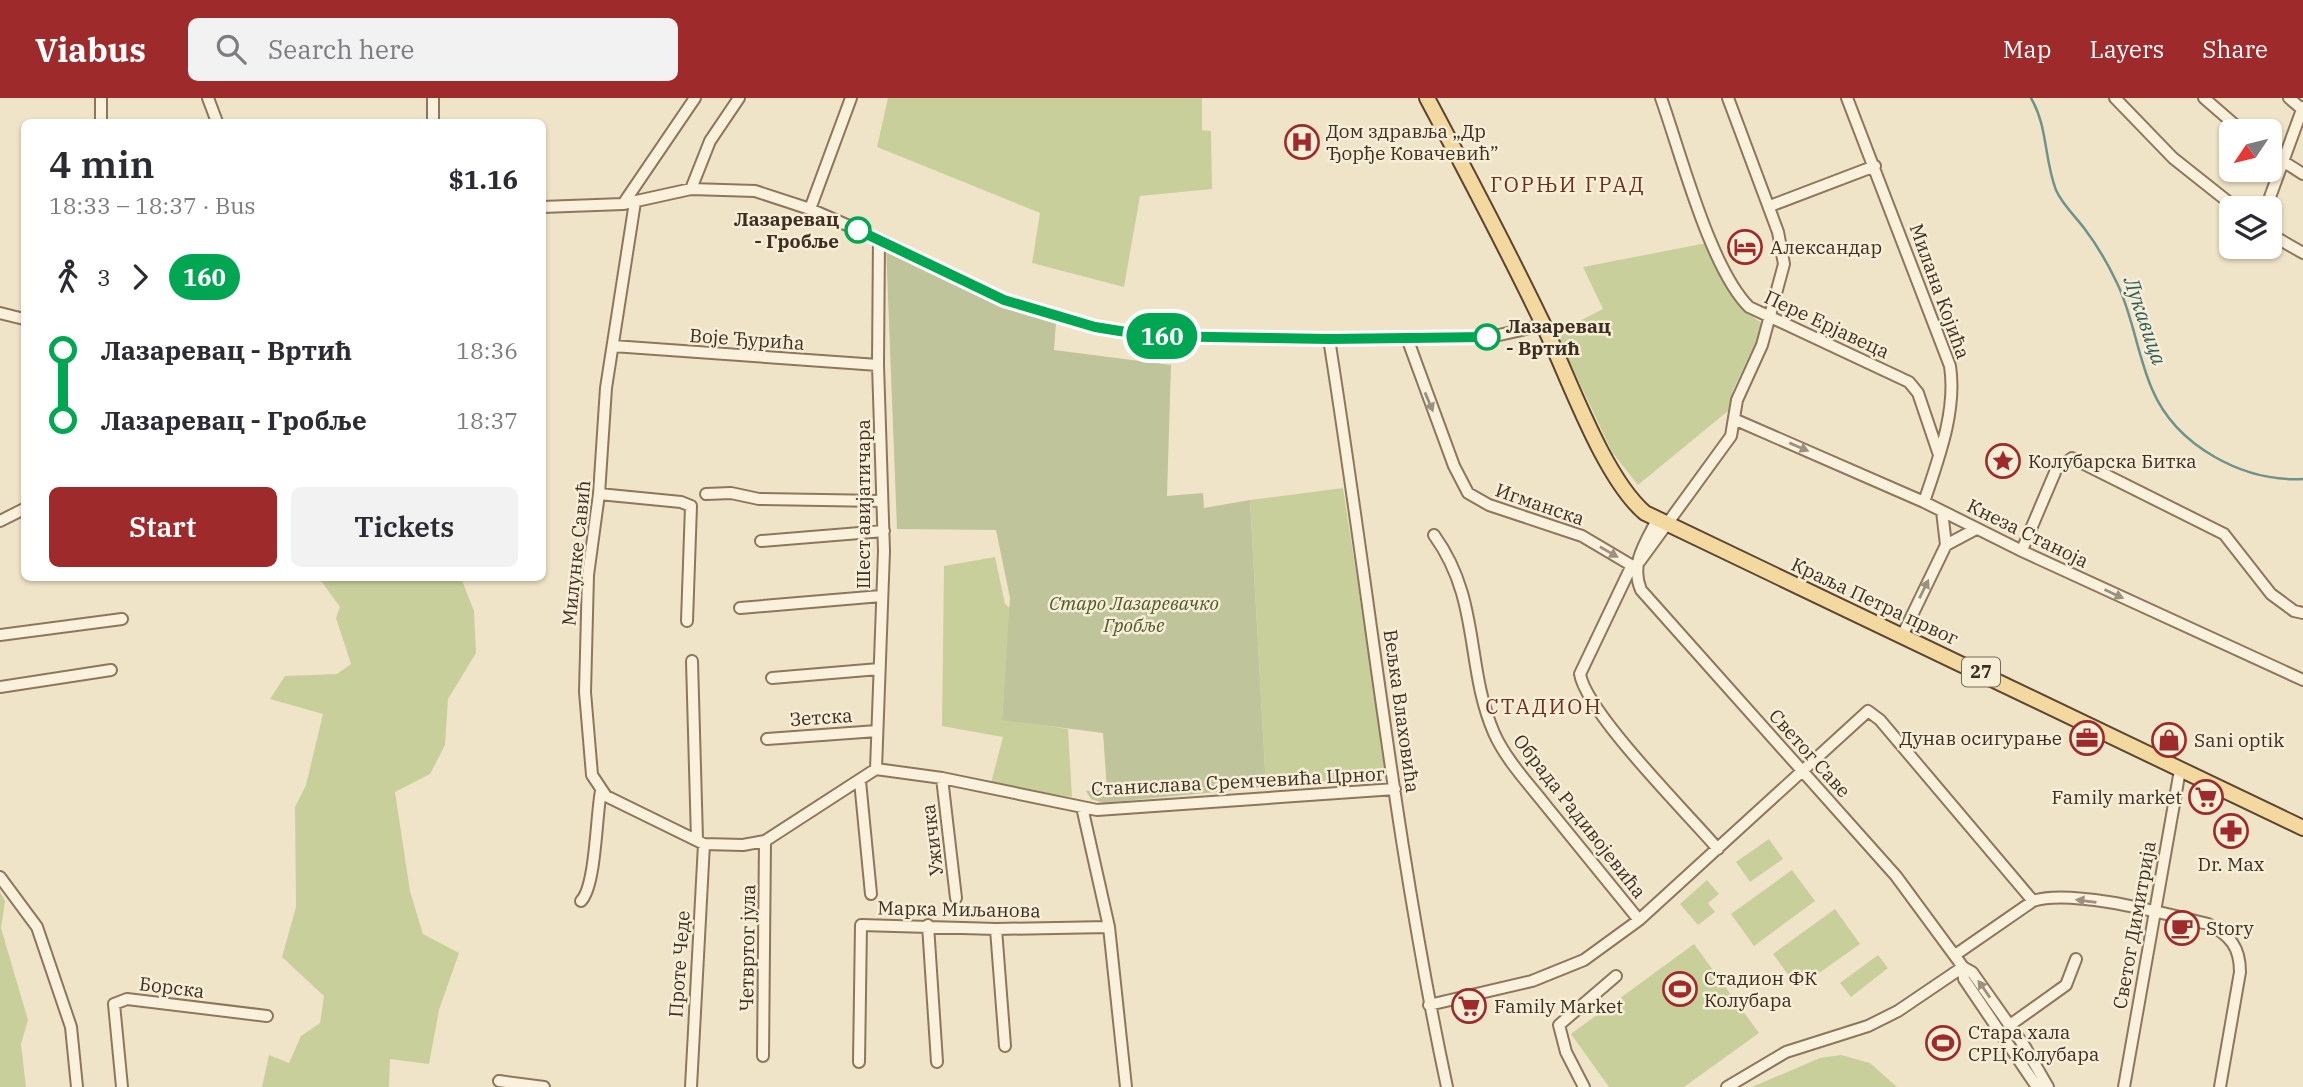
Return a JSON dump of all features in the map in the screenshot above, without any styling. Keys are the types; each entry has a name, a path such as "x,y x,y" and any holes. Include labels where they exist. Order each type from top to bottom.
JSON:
{"main road":[{"name":"27","path":"1427,98 1544,325 1623,489 1637,506 1663,523"},
{"name":"Краља Петра првог","path":"1663,523 1903,634 2303,828"}],"street":[{"path":"101,98 101,119"},
{"path":"208,98 216,119"},
{"path":"433,98 433,119"},
{"path":"691,189 710,141 738,98"},
{"path":"810,209 851,98"},
{"name":"Пере Ерјавеца","path":"1661,98 1728,281 1749,307 1909,382 1918,393 1940,455"},
{"path":"1718,849 1587,697 1580,674 1635,565 1663,523 1726,445 1736,420 1740,392 1762,345 1784,264 1770,206 1728,98"},
{"name":"Милана Којића","path":"1847,98 1951,366 1953,382 1940,455 1924,502"},
{"path":"2115,98 2173,158 2221,196"},
{"path":"2204,98 2228,119"},
{"path":"2270,196 2303,109 2289,98"},
{"path":"629,203 691,99"},
{"path":"2283,162 2303,174"},
{"path":"1770,206 1875,166"},
{"path":"546,207 629,203 691,189 755,191 810,209 879,239 1004,300 1095,327 1151,336 1329,339 1490,337 1544,325"},
{"name":"Милунке Савић","path":"601,791 592,775 584,664 587,575 600,494 604,410 629,203"},
{"name":"Шест авијатичара","path":"876,769 884,531 878,365 879,239"},
{"path":"2282,241 2303,253"},
{"path":"0,313 21,318"},
{"name":"Игманска","path":"1407,338 1454,466 1468,493 1489,505 1582,536 1635,565"},
{"name":"Вељка Влаховића","path":"1329,339 1429,1005 1447,1087"},
{"name":"Воје Ђурића","path":"612,346 878,365"},
{"name":"Кнеза Станоја","path":"1736,420 1924,502 2021,551 2303,680"},
{"path":"2021,551 2056,470 2072,458 2224,534 2271,594 2294,611 2303,613"},
{"path":"706,494 731,493 759,499 882,501"},
{"path":"600,494 681,502 691,506 687,621"},
{"path":"0,521 21,510"},
{"path":"1903,634 1946,545 1942,511"},
{"path":"1946,545 1976,529"},
{"path":"761,541 884,531"},
{"name":"Обрада Радивојевића","path":"1434,535 1459,577 1473,634 1483,702 1495,736 1520,773 1639,920"},
{"name":"Светог Саве","path":"1635,565 1637,581 1648,599 1896,876 1963,967 1972,972 2010,1025 2048,1087"},
{"path":"740,608 881,596"},
{"path":"0,635 122,619"},
{"name":"Проте Чеде","path":"691,1087 700,841 692,661"},
{"path":"772,678 879,669"},
{"path":"0,687 111,670"},
{"name":"Обрада Радивојевића","path":"1429,1005 1556,974 1584,960 1639,920 1863,712 1873,713 2033,901"},
{"name":"Зетска","path":"767,739 877,731"},
{"path":"581,901 587,895 590,880 601,791 700,841 743,845 765,841 876,769"},
{"name":"Станислава Сремчевића Црног","path":"876,769 942,778 1097,810 1395,789"},
{"name":"Светог Димитрија","path":"2124,1087 2180,770"},
{"name":"Ужичка","path":"942,778 956,898"},
{"path":"860,781 871,894"},
{"name":"Станислава Сремчевића Црног","path":"1082,807 1109,927 1126,1086"},
{"name":"Четвртог јула","path":"763,1056 765,841"},
{"path":"0,877 37,927 71,1027 77,1087"},
{"path":"1955,955 2033,901 2045,897 2153,911 2208,924 2222,931 2234,943 2240,956 2220,1087"},
{"name":"Марка Миљанова","path":"859,1062 861,925 996,929 1109,927"},
{"path":"928,925 937,1062"},
{"path":"996,929 1005,1046"},
{"path":"2010,1025 2066,985 2076,959"},
{"path":"1727,1087 1786,1052 1868,1026 1898,1011 1963,967"},
{"name":"Светог Саве","path":"1963,967 1964,979 2038,1087"},
{"path":"1584,1087 1566,1052 1559,1025 1616,976"},
{"name":"Борска","path":"122,1087 114,1004 118,1001 127,999 267,1016"},
{"path":"499,1081 544,1087"},
{"path":"1113,1087 1126,1086"}],"green space":[{"path":"888,98 1202,98 1202,130 1211,131 1212,189 1140,196 1124,287 1032,263 1040,213 877,147"},
{"path":"1707,243 1722,278 1735,299 1764,324 1733,390 1728,411 1638,485 1612,452 1556,333 1603,309 1583,267"},
{"name":"Старо Лазаревачко Гробље","path":"886,245 992,300 1056,322 1054,350 1171,365 1167,496 1203,493 1204,508 1250,500 1266,787 1103,803 1091,799 1086,791 1107,789 1103,733 1002,720 1010,598 996,530 897,529"},
{"path":"1343,488 1386,766 1384,776 1266,787 1250,500"},
{"path":"995,557 1005,604 1010,608 1002,719 1068,729 1072,797 991,783 1003,737 942,726 944,566"},
{"path":"321,581 462,581 474,611 476,653 448,699 445,745 430,774 395,792 410,891 423,934 459,953 439,1010 429,1064 390,1059 389,1087 262,1087 269,1055 289,1063 301,1036 320,1023 324,996 282,957 296,907 295,807 306,785 323,714 270,699 285,676 337,674 351,664 336,618 340,607"},
{"path":"1769,839 1783,859 1750,882 1736,862"},
{"path":"1792,870 1815,901 1754,946 1731,914"},
{"path":"1707,880 1719,894 1708,903 1715,912 1698,925 1680,904"},
{"path":"0,892 5,901 1,928 28,1020 21,1044 26,1087 0,1087"},
{"path":"1835,909 1860,944 1798,988 1773,954"},
{"name":"Стадион ФК Колубара","path":"1694,944 1759,1033 1684,1087 1609,1087 1571,1034"},
{"path":"1878,955 1888,968 1851,997 1840,983"},
{"path":"1841,1055 1870,1063 1897,1087 1752,1087 1820,1058"}],"waterway":[{"name":"Лукавица","path":"2031,98 2040,120 2056,190 2093,241 2114,276 2147,376 2163,409 2177,428 2195,443 2235,467 2257,474 2303,479"}],"bus line":[{"name":"160","path":"858,230 1004,300 1095,327 1151,336 1329,339 1487,337"}],"place":[{"name":"Дом здравља „Др Ђорђе Ковачевић”","path":"1302,142"},
{"name":"Лазаревац - Гробље","path":"858,230"},
{"name":"Александар","path":"1745,247"},
{"name":"Лазаревац - Вртић","path":"1487,337"},
{"name":"Колубарска Битка","path":"2003,461"},
{"name":"Дунав осигурање","path":"2087,738"},
{"name":"Sani optik","path":"2169,740"},
{"name":"Family market","path":"2206,797"},
{"name":"Dr. Max","path":"2231,831"},
{"name":"Story","path":"2182,928"},
{"name":"Стадион ФК Колубара","path":"1680,989"},
{"name":"Family Market","path":"1469,1006"},
{"name":"Стара хала СРЦ Колубара","path":"1943,1043"}],"district":[{"name":"ГОРЊИ ГРАД","path":"1568,185"},
{"name":"СТАДИОН","path":"1544,707"}]}
